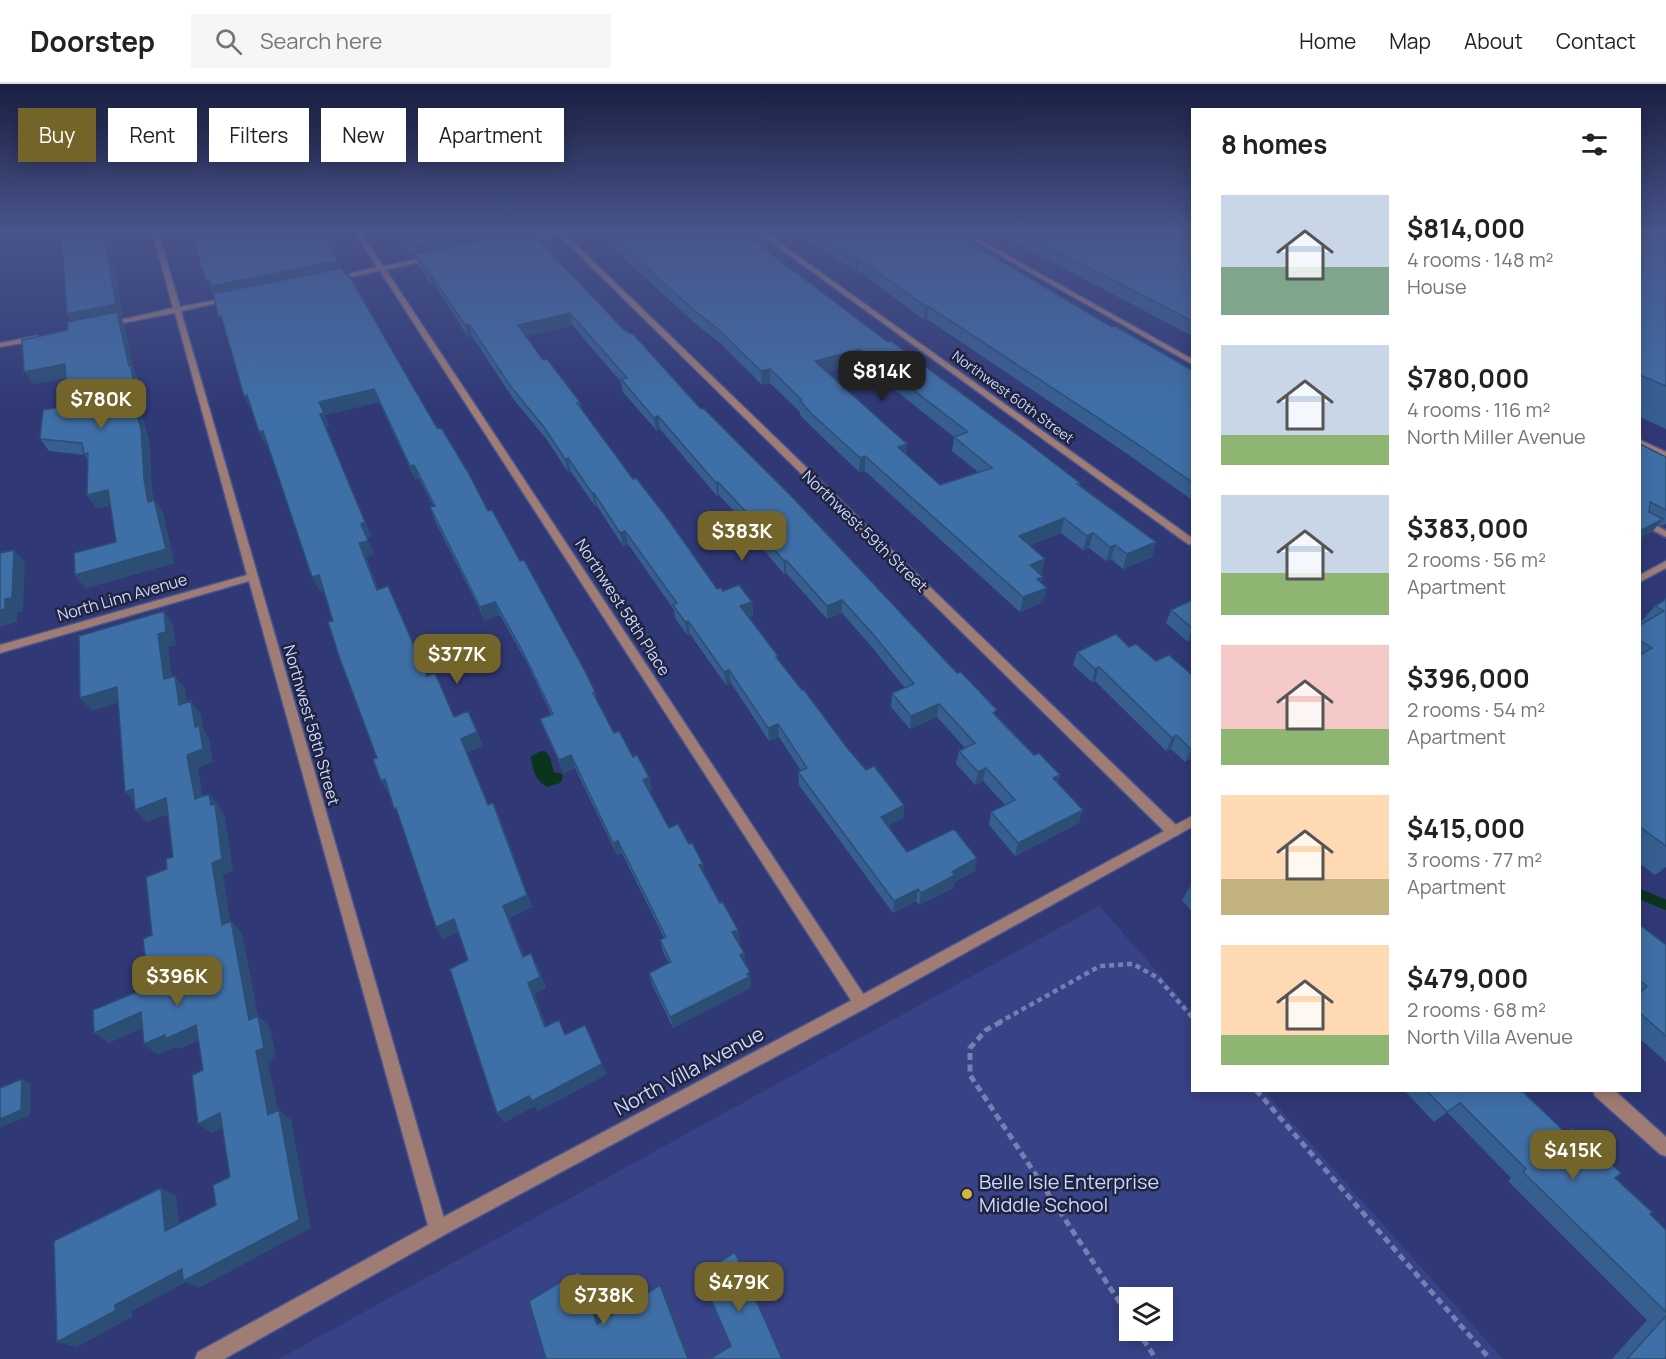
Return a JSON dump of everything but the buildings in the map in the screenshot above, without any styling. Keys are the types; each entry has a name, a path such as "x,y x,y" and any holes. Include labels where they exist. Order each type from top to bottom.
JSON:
{"street":[{"name":"Northwest 58th Street","path":"174,290 438,1229"},
{"name":"Northwest 58th Place","path":"398,290 861,1003"},
{"name":"Northwest 59th Street","path":"619,290 1173,831"},
{"name":"Northwest 60th Street","path":"842,290 1191,541"},
{"path":"1065,290 1191,361"},
{"path":"101,325 236,298"},
{"path":"0,345 45,336"},
{"path":"1641,443 1666,455"},
{"path":"1641,578 1666,564"},
{"name":"North Linn Avenue","path":"0,649 253,577"},
{"name":"North Villa Avenue","path":"205,1359 438,1229 861,1003 1191,821"},
{"path":"1603,1092 1666,1148"}],"lane":[{"path":"1641,521 1666,534"}],"path":[{"path":"1119,1301 970,1075 970,1048 986,1030 1100,966 1133,964 1158,978 1191,1016"},
{"path":"1258,1092 1490,1359"},
{"path":"1144,1341 1156,1359"}],"shaded area":[{"path":"541,751 546,752 550,757 554,772 562,774 563,778 560,783 548,787 537,778 531,756"},
{"name":"Belle Isle Enterprise Middle School","path":"1099,906 1191,1010 1191,1092 1265,1092 1503,1359 279,1359"}],"waterway":[{"path":"1641,894 1666,905"}],"place":[{"name":"Belle Isle Enterprise Middle School","path":"967,1194"}]}
